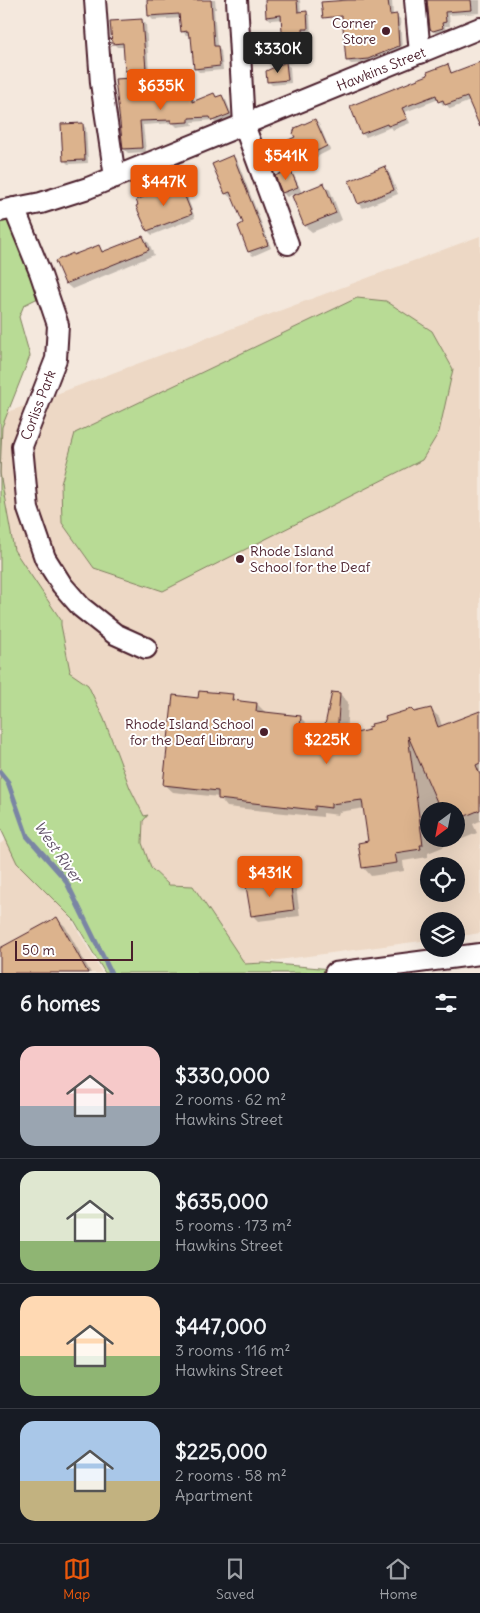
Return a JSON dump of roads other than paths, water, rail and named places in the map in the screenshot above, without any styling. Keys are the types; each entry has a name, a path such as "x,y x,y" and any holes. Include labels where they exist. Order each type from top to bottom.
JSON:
{"street":[{"path":"95,0 101,83 114,177"},
{"path":"237,0 244,125 288,244"},
{"path":"415,0 420,52"},
{"name":"Hawkins Street","path":"7,210 41,203 88,188 480,28"},
{"name":"Corliss Park","path":"7,210 40,272 58,325 56,359 22,446 28,509 45,558 62,585 81,607 115,634 146,648"},
{"path":"335,973 480,954"}],"waterway":[{"name":"West River","path":"0,772 8,782 27,836 65,879 111,973"}],"place":[{"name":"Corner Store","path":"386,31"},
{"name":"Rhode Island School for the Deaf","path":"240,559"},
{"name":"Rhode Island School for the Deaf Library","path":"264,732"}]}
